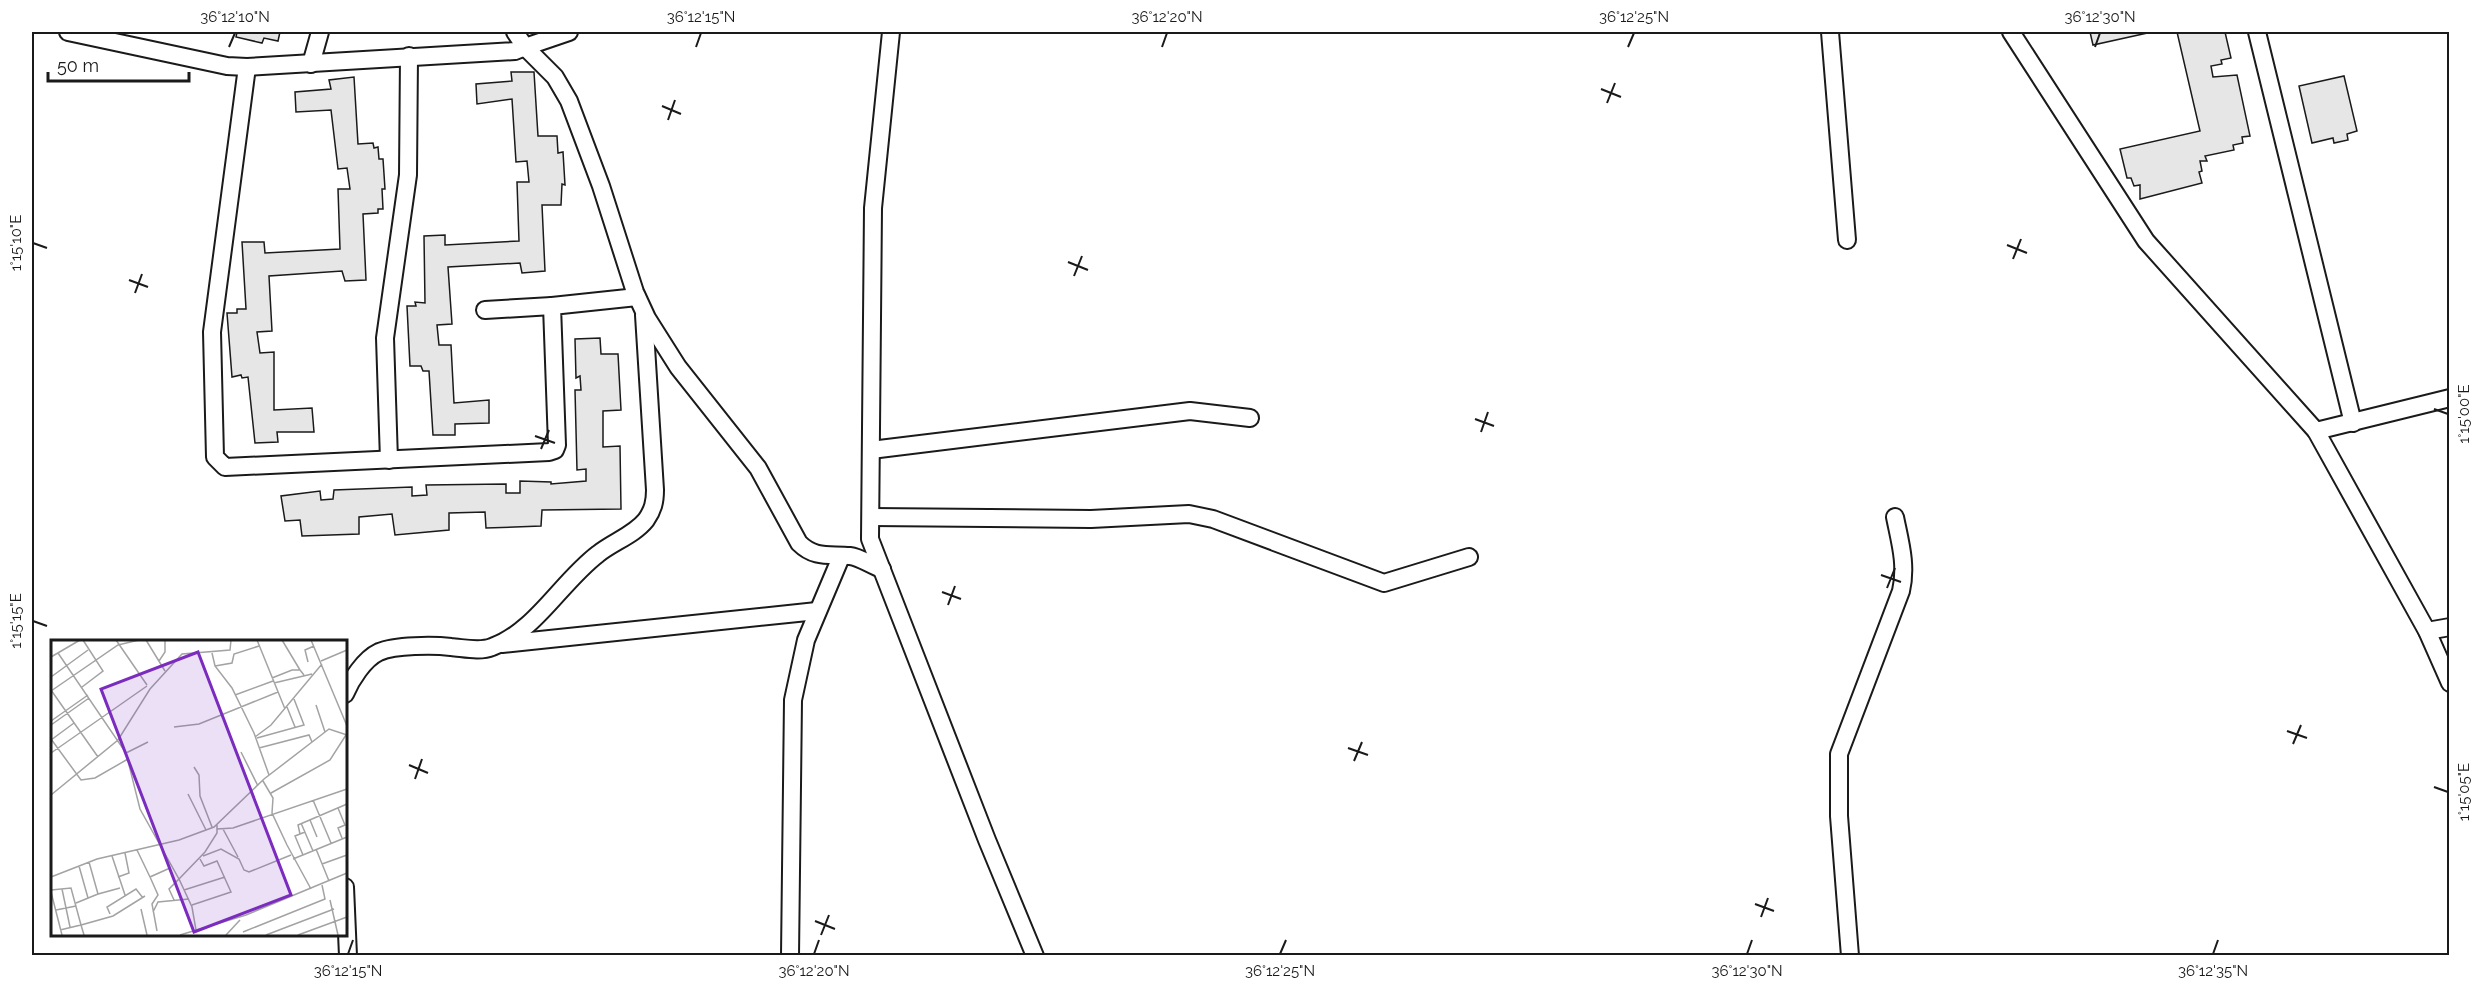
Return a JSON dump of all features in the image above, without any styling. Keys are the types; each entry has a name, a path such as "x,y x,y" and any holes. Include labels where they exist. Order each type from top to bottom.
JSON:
{"street":[{"path":"68,32 227,66 247,67 507,52 569,32"},
{"path":"311,64 320,32"},
{"path":"515,32 525,47 555,78 569,101 601,186 640,304 678,367 758,468 800,543 807,551 816,554 846,556 882,570"},
{"path":"891,32 873,208 870,539 1035,956"},
{"path":"1830,32 1847,240"},
{"path":"2011,32 2146,241 2316,431 2427,631 2450,683"},
{"path":"2257,32 2353,423"},
{"path":"389,460 385,338 408,176 409,56"},
{"path":"247,67 212,332 216,457 225,467 555,450 557,445 552,306"},
{"path":"485,310 640,304"},
{"path":"346,692 366,662 378,652 445,646 489,649 499,645 524,627 597,555 639,528 651,513 655,504 655,490 640,304"},
{"path":"2316,431 2450,398"},
{"path":"871,450 1190,411 1250,418"},
{"path":"871,517 1091,519 1189,514 1213,519 1384,583 1468,557"},
{"path":"1850,956 1839,816 1839,754 1905,575 1895,517"},
{"path":"790,956 793,700 806,640 817,611 846,556 870,539"},
{"path":"499,645 817,611"},
{"path":"2427,631 2450,627"},
{"path":"346,910 348,956"}],"building":[{"path":"237,32 280,32 278,41 264,38 262,43 236,37"},
{"path":"2090,32 2152,32 2093,45"},
{"path":"2177,32 2225,32 2231,58 2221,60 2222,64 2211,66 2213,77 2237,75 2250,136 2242,137 2243,143 2233,145 2234,150 2205,156 2207,161 2200,161 2202,171 2199,172 2202,183 2140,199 2140,185 2134,186 2131,178 2127,178 2120,149 2200,131"},
{"path":"511,72 534,72 538,136 557,136 558,153 563,152 565,185 562,184 561,205 542,205 545,271 522,273 520,263 448,267 452,324 437,325 439,345 451,345 454,403 489,400 489,423 455,424 455,435 433,435 429,371 423,371 421,366 410,366 407,306 416,306 415,302 425,303 424,236 445,235 445,245 519,241 517,182 529,182 527,161 516,162 512,99 477,104 476,84 512,81"},
{"path":"2344,76 2357,131 2347,134 2348,140 2334,143 2333,138 2312,143 2299,86"},
{"path":"354,77 358,144 373,143 374,148 378,147 379,159 383,159 385,189 382,189 383,209 378,209 378,213 363,214 366,280 345,281 342,271 269,276 272,331 257,332 260,353 274,352 274,410 312,408 314,432 277,432 278,442 255,443 248,377 242,378 241,375 232,377 227,313 237,313 237,309 246,309 242,242 264,242 265,253 340,249 338,189 350,189 347,168 338,169 331,110 296,112 295,92 331,89 329,80"},
{"path":"600,338 601,354 618,354 621,410 603,411 603,447 620,446 621,509 542,510 541,526 486,528 485,512 449,513 449,530 395,535 392,514 359,517 359,534 302,536 300,520 285,521 281,496 320,491 321,500 333,499 334,490 412,487 412,496 427,495 426,485 506,484 506,493 520,493 520,481 551,482 551,484 586,481 586,469 577,470 575,390 581,390 580,376 576,378 575,339"}]}
